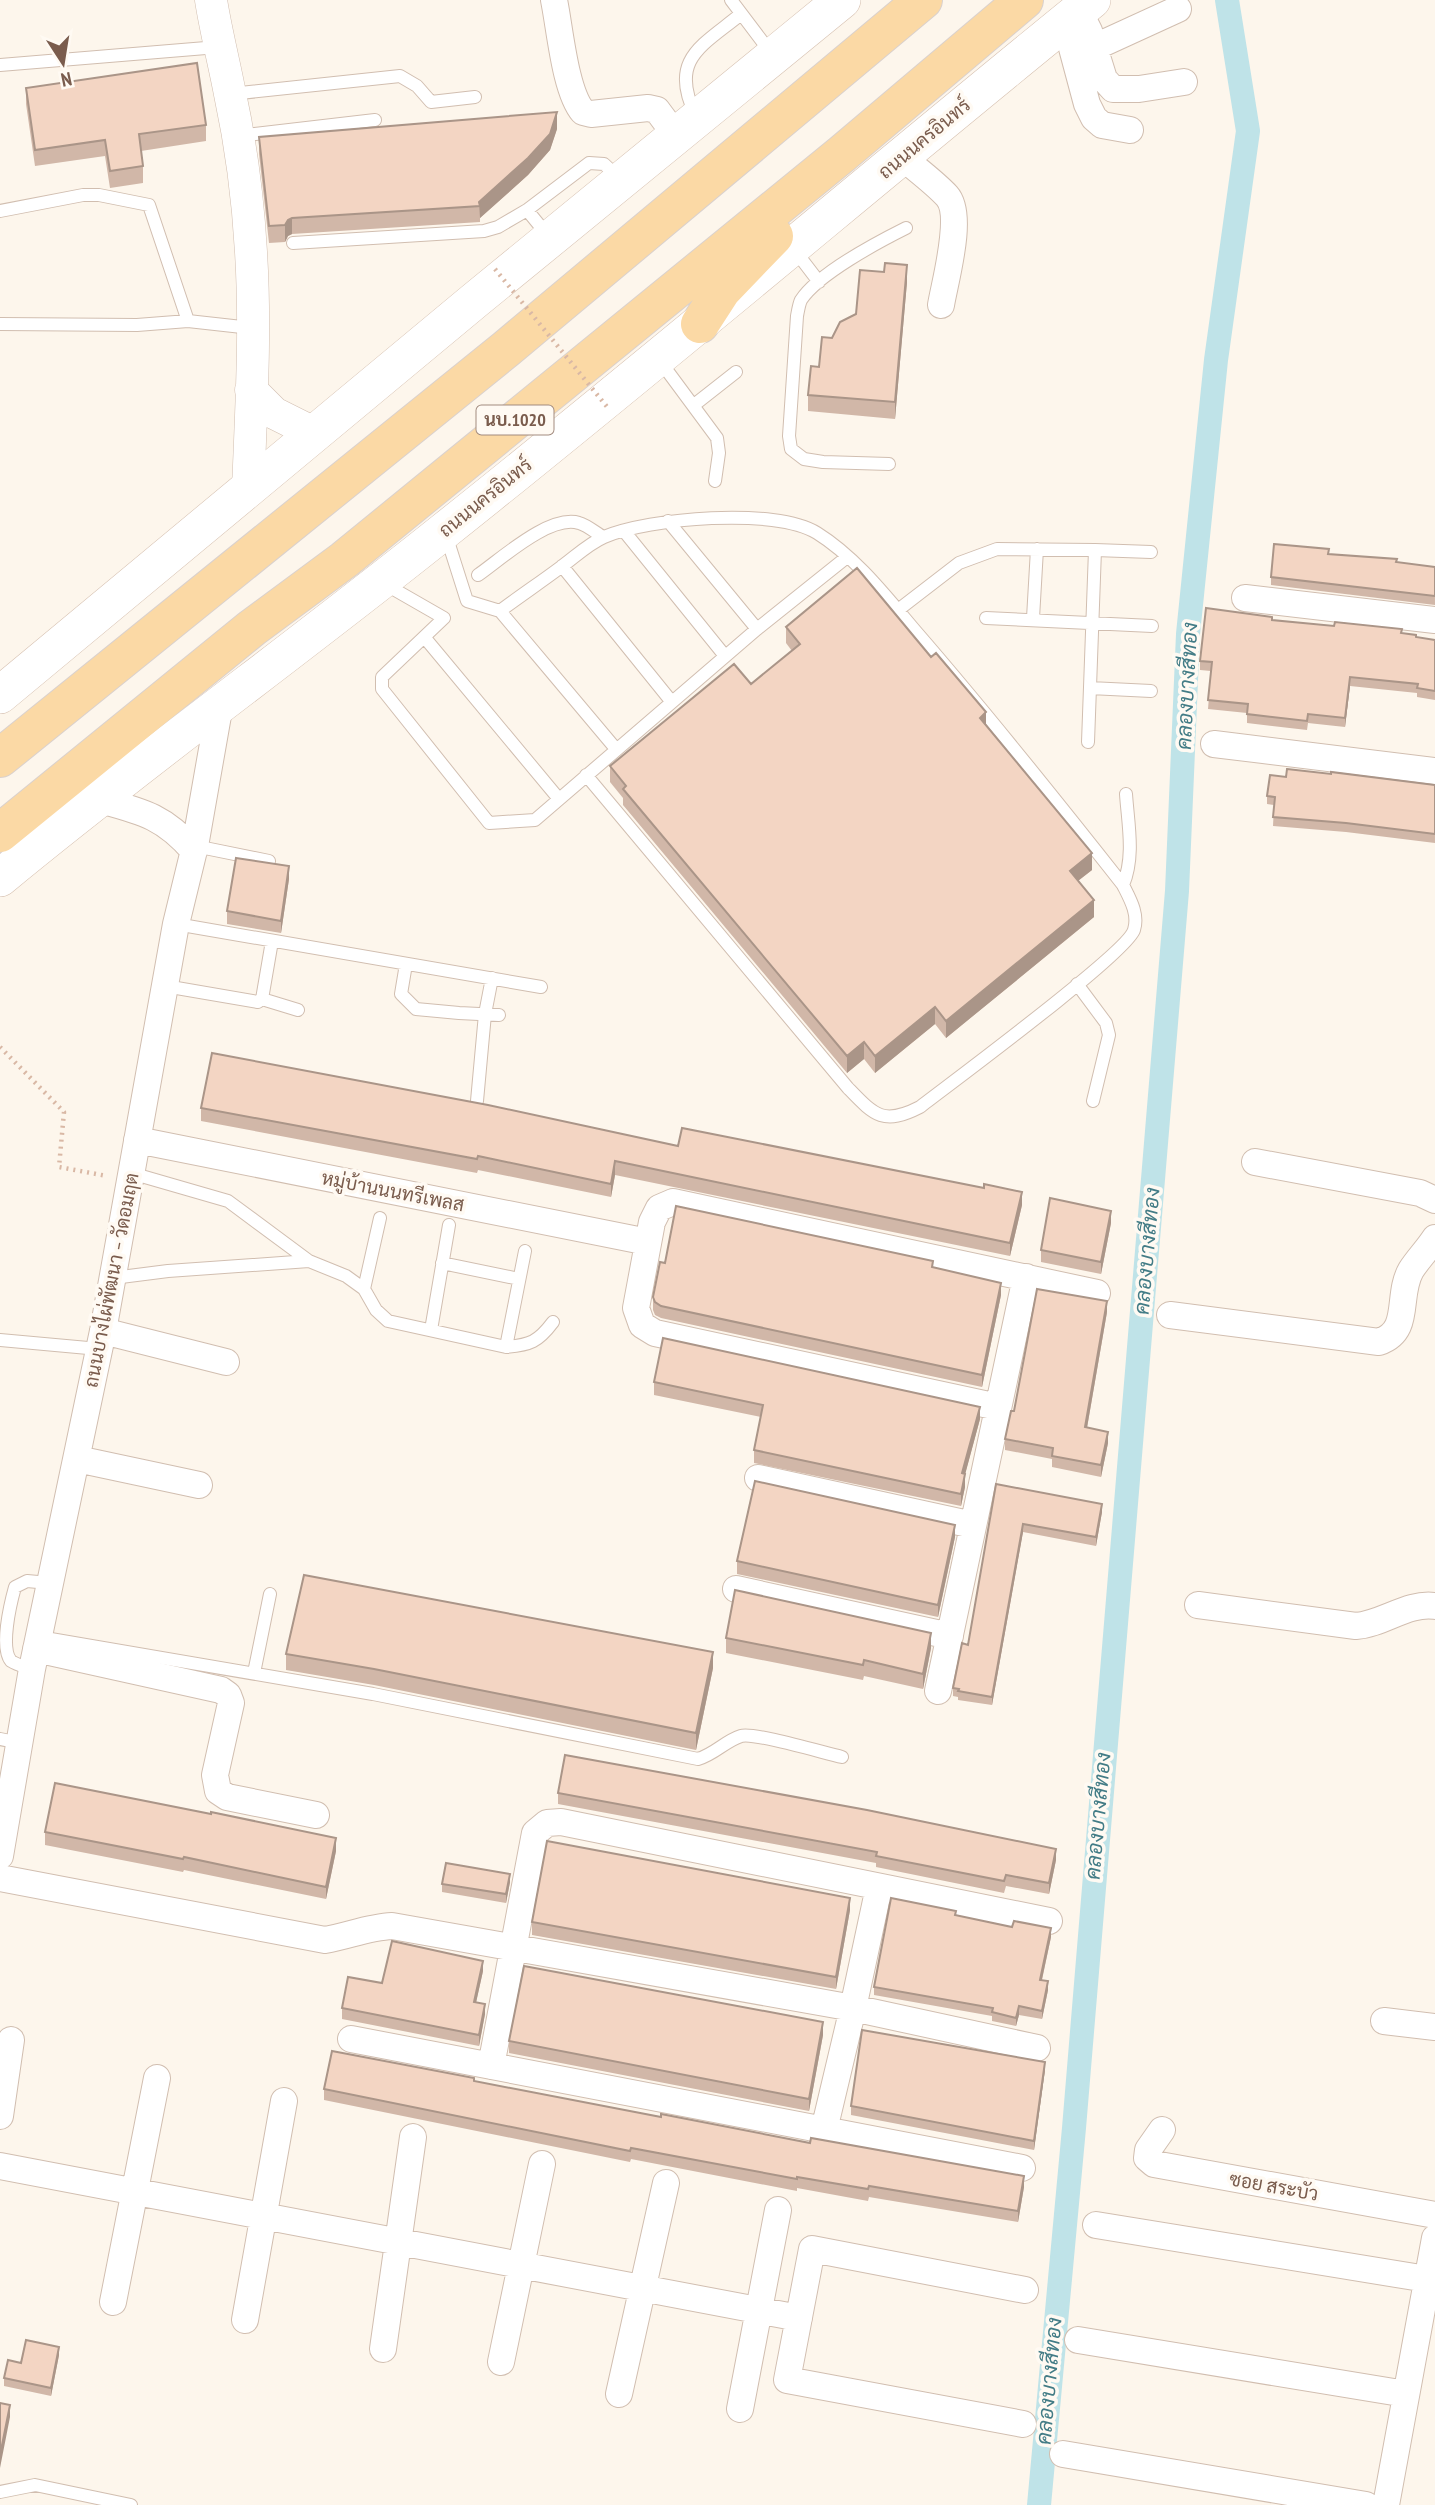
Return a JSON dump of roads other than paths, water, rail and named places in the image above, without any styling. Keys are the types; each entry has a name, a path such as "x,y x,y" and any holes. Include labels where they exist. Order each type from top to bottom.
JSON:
{"main road":[{"path":"0,695 474,301 842,0"},
{"name":"นบ.1020","path":"0,758 506,349 923,0"},
{"name":"ถนนนครอินทร์","path":"0,833 252,628 344,560 842,154 1024,0"},
{"name":"ถนนนครอินทร์","path":"0,878 96,799 444,531 793,248 1079,11"},
{"path":"699,324 722,290 806,202 842,154"}],"street":[{"path":"211,0 237,136 251,250 253,328 248,491"},
{"path":"554,0 570,82 574,97 583,112 591,114 648,108 657,110 688,128"},
{"path":"1095,47 1178,9"},
{"path":"1079,11 1095,47 1104,79 1112,89 1139,89 1184,82"},
{"path":"1079,11 1087,104 1094,118 1102,125 1130,130"},
{"path":"901,156 948,197 953,207 951,250 941,305"},
{"path":"251,390 274,413 316,434"},
{"path":"1245,598 1435,620"},
{"name":"ถนนบางไผ่พัฒนา – วัดอมฤต","path":"0,1856 10,1741 36,1651 77,1459 113,1278 176,924 194,849 220,704"},
{"path":"1214,744 1435,771"},
{"path":"96,799 160,819 194,849"},
{"name":"หมู่บ้านนนทรีเพลส","path":"137,1140 648,1242"},
{"path":"1255,1162 1420,1193 1435,1200"},
{"path":"998,1407 655,1333 642,1325 636,1308 652,1222 659,1208 673,1202 1097,1293"},
{"path":"1170,1315 1378,1342 1391,1338 1397,1330 1404,1289 1412,1270 1435,1238"},
{"path":"938,1691 1026,1277"},
{"path":"101,1340 226,1362"},
{"path":"77,1459 199,1485"},
{"path":"758,1478 974,1525"},
{"path":"736,1589 950,1636"},
{"path":"1198,1605 1356,1626 1371,1625 1416,1607 1435,1606"},
{"path":"36,1651 221,1690 228,1695 231,1703 215,1776 218,1791 227,1797 316,1815"},
{"path":"491,2066 535,1833 547,1823 561,1822 1049,1921"},
{"path":"0,1878 325,1940 373,1927 392,1926 853,2008 1037,2048"},
{"path":"824,2130 879,1887"},
{"path":"1384,2021 1435,2027"},
{"path":"351,2039 1022,2168"},
{"path":"0,2116 11,2040"},
{"path":"113,2302 157,2078"},
{"path":"245,2320 284,2101"},
{"name":"ซอย สระบัว","path":"1162,2130 1148,2150 1147,2158 1154,2164 1435,2215"},
{"path":"383,2349 413,2137"},
{"path":"501,2362 542,2164"},
{"path":"0,2166 799,2318"},
{"path":"619,2394 666,2183"},
{"path":"740,2409 778,2210"},
{"path":"1096,2225 1427,2279"},
{"path":"1386,2505 1435,2238"},
{"path":"1023,2424 787,2379 812,2249 1026,2290"},
{"path":"1078,2340 1406,2394"},
{"path":"1063,2454 1366,2505"}],"lane":[{"path":"731,0 774,57"},
{"path":"688,128 688,61 741,14"},
{"path":"0,65 219,47"},
{"path":"230,94 400,76 417,86 431,102 475,97"},
{"path":"237,136 375,120"},
{"path":"292,243 484,231 498,227 527,210 589,163 604,164 623,181"},
{"path":"0,211 83,195 99,195 149,205 188,321"},
{"path":"527,210 551,240"},
{"path":"889,464 813,461 804,459 791,449 789,436 797,316 801,301 819,282 863,251 906,228"},
{"path":"793,248 819,282"},
{"path":"0,324 138,324 188,321 253,328"},
{"path":"658,357 717,438 719,453 715,481"},
{"path":"694,405 736,372"},
{"path":"500,611 603,537 624,531 668,521 712,518 788,523 817,533 848,557 985,710 1123,885 1133,904 1134,931 1128,942 1077,984 920,1107 902,1116 880,1116 868,1109 848,1088 586,775"},
{"path":"478,575 545,528 564,521 580,523 603,537"},
{"path":"668,521 757,629"},
{"path":"444,531 467,601 500,611 616,749"},
{"path":"624,531 725,656"},
{"path":"898,610 959,563 996,549 1152,552"},
{"path":"1032,618 1037,549"},
{"path":"1088,742 1095,550"},
{"path":"380,581 444,618 382,677 382,689 489,823 535,820 671,701 848,557"},
{"path":"562,566 671,701"},
{"path":"986,618 1032,618 1152,626"},
{"path":"425,638 559,799"},
{"path":"1090,688 1151,691"},
{"path":"1123,885 1130,858 1126,794"},
{"path":"194,849 269,860"},
{"path":"176,924 541,987"},
{"path":"262,999 272,941"},
{"path":"405,964 401,994 416,1009 499,1015"},
{"path":"477,1101 485,1014 492,978"},
{"path":"1077,984 1106,1023 1109,1035 1093,1101"},
{"path":"165,986 258,1002 262,999 298,1010"},
{"path":"131,1176 229,1201 309,1261 346,1276 364,1289 376,1310 388,1321 506,1347 525,1346 533,1342 541,1337 553,1322"},
{"path":"364,1289 380,1218"},
{"path":"431,1330 449,1225"},
{"path":"506,1347 526,1251"},
{"path":"113,1278 169,1271 309,1261"},
{"path":"442,1263 519,1279"},
{"path":"0,1340 101,1340"},
{"path":"49,1583 27,1581 15,1587 2,1641 11,1661 36,1651 254,1674 373,1694 698,1759 711,1756 729,1741 745,1735 842,1757"},
{"path":"254,1674 270,1594"},
{"path":"0,2492 35,2486 126,2504"}],"waterway":[{"name":"คลองบางสีทอง","path":"1039,2505 1074,2128 1177,891 1188,634 1216,360 1248,131 1227,0"}]}
